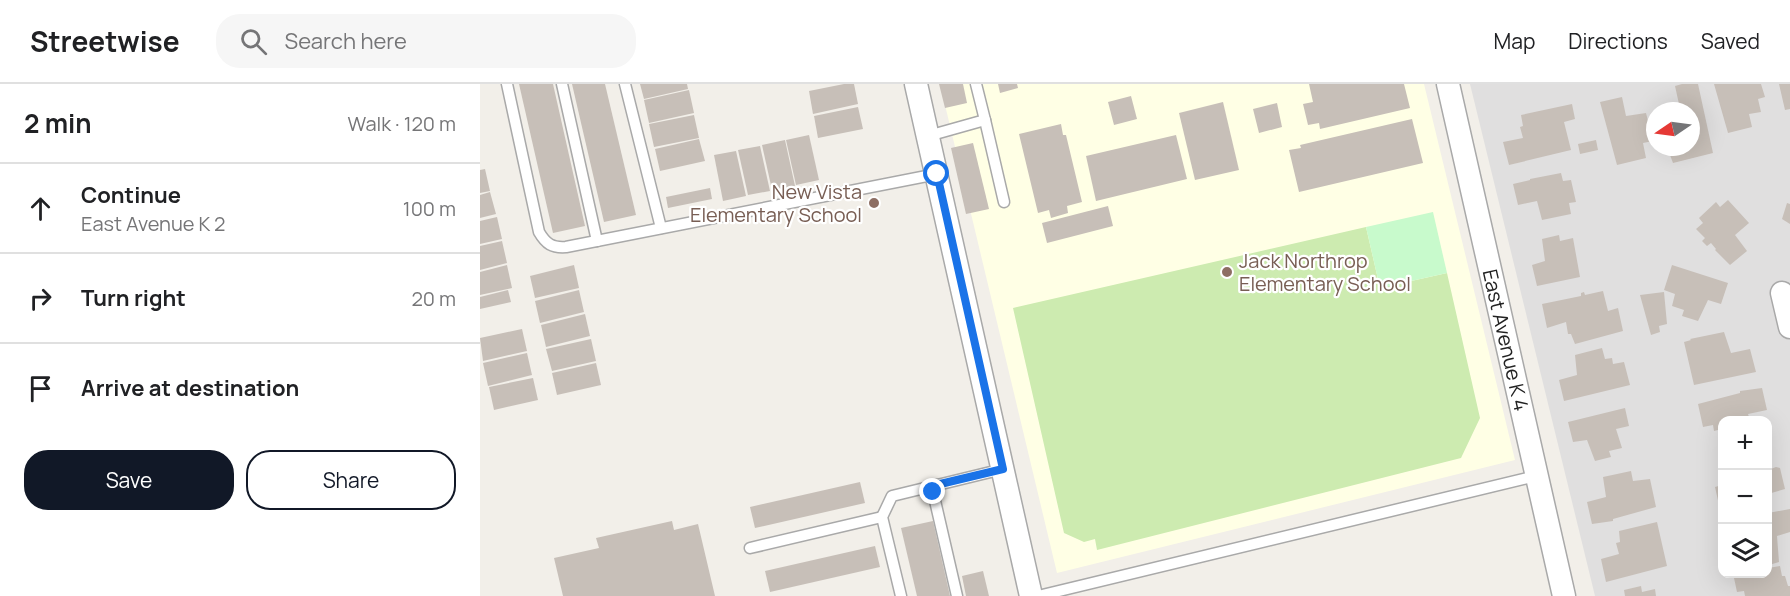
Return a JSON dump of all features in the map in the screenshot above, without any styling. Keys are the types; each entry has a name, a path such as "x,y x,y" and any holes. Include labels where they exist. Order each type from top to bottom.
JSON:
{"street":[{"path":"916,84 1031,596"},
{"name":"East Avenue K 4","path":"1454,85 1536,476 1564,596"},
{"path":"1782,293 1790,327"}],"lane":[{"path":"507,84 539,232 545,242 554,248 937,174"},
{"path":"561,84 597,241"},
{"path":"625,84 661,228"},
{"path":"976,84 1004,202"},
{"path":"928,136 985,120"},
{"path":"901,596 882,517 892,496 1003,469"},
{"path":"1038,596 1536,476"},
{"path":"936,485 933,492 957,596"},
{"path":"750,548 882,517"}],"shaded area":[{"name":"Jack Northrop Elementary School","path":"940,84 1424,84 1515,460 1057,573"},
{"path":"1470,84 1790,84 1790,596 1595,596"}],"green space":[{"path":"1433,212 1447,273 1380,288 1366,227"},
{"path":"1366,227 1380,288 1447,273 1480,418 1461,458 1097,550 1095,539 1084,542 1064,533 1013,308"}],"building":[{"path":"519,84 553,84 585,226 553,233"},
{"path":"572,84 605,84 636,215 604,222"},
{"path":"640,84 687,84 688,89 644,99"},
{"path":"854,84 858,104 813,114 809,91"},
{"path":"939,84 963,84 967,103 945,108"},
{"path":"998,84 1017,84 1018,88 1000,93"},
{"path":"1309,84 1404,84 1410,108 1320,129 1319,123 1308,125 1303,104 1313,102"},
{"path":"1698,84 1713,153 1673,163 1670,156 1700,156 1700,102 1679,102 1675,86"},
{"path":"1714,84 1761,84 1765,97 1758,99 1761,112 1749,114 1752,127 1728,133"},
{"path":"1779,84 1790,84 1790,109 1785,110"},
{"path":"689,90 694,113 649,123 644,100"},
{"path":"1131,96 1137,119 1114,125 1108,102"},
{"path":"1622,97 1626,116 1646,113 1646,142 1643,143 1646,158 1617,165 1600,102"},
{"path":"1223,102 1239,170 1195,180 1179,113"},
{"path":"1277,103 1282,127 1259,133 1253,109"},
{"path":"1572,104 1575,119 1564,122 1571,150 1509,165 1503,142 1523,138 1520,127 1523,126 1521,115"},
{"path":"858,107 863,129 818,138 814,116"},
{"path":"694,115 699,138 654,147 649,124"},
{"path":"1412,119 1423,163 1299,192 1289,150 1301,148 1300,145"},
{"path":"1061,124 1063,135 1066,135 1082,202 1067,206 1068,213 1051,218 1049,210 1038,213 1019,134"},
{"path":"809,135 819,180 796,185 786,140"},
{"path":"1176,135 1187,179 1096,201 1086,156"},
{"path":"699,139 705,161 660,171 655,149"},
{"path":"785,140 795,186 772,190 762,145"},
{"path":"1596,140 1598,150 1580,154 1578,144"},
{"path":"973,143 989,209 966,214 951,148"},
{"path":"760,146 770,191 748,195 738,150"},
{"path":"736,151 746,196 723,201 714,155"},
{"path":"485,169 490,191 480,193 480,170"},
{"path":"1561,173 1563,181 1571,180 1576,202 1569,203 1571,214 1542,220 1537,201 1518,205 1513,184"},
{"path":"710,188 712,199 668,208 666,197"},
{"path":"490,192 496,214 480,218 480,195"},
{"path":"1728,200 1749,223 1735,235 1747,251 1730,265 1711,243 1707,246 1702,241 1705,238 1696,229 1703,223 1699,218 1716,202 1720,207"},
{"path":"1787,203 1790,204 1790,224 1782,219"},
{"path":"1108,206 1113,226 1047,243 1042,223"},
{"path":"497,217 502,239 480,244 480,221"},
{"path":"1559,235 1560,241 1573,238 1580,277 1537,286 1532,265 1545,261 1542,239"},
{"path":"502,241 507,263 480,270 480,246"},
{"path":"507,265 512,288 480,295 480,272"},
{"path":"574,265 579,288 535,298 530,276"},
{"path":"1672,265 1728,283 1721,304 1708,300 1698,321 1682,316 1684,310 1672,306 1675,294 1664,290"},
{"path":"508,290 511,302 480,309 480,297"},
{"path":"579,290 584,312 540,323 535,301"},
{"path":"1603,291 1608,311 1618,308 1623,331 1575,344 1571,334 1568,334 1566,322 1547,328 1542,304 1581,296 1584,292 1585,295"},
{"path":"1664,292 1667,324 1659,326 1660,332 1651,335 1640,295"},
{"path":"585,314 590,336 546,347 541,325"},
{"path":"522,329 527,351 483,361 480,338"},
{"path":"1724,332 1731,353 1750,349 1756,372 1694,385 1684,342"},
{"path":"591,339 596,361 552,371 546,349"},
{"path":"1602,348 1605,359 1612,358 1613,364 1624,362 1630,385 1564,401 1559,380 1577,375 1575,355"},
{"path":"527,353 532,375 488,386 483,363"},
{"path":"596,363 601,385 557,395 552,373"},
{"path":"533,378 538,400 494,410 489,387"},
{"path":"1762,388 1767,410 1748,414 1749,416 1718,416 1718,430 1714,431 1713,425 1703,427 1698,404 1740,393 1740,391"},
{"path":"1625,408 1629,426 1616,429 1622,448 1609,451 1611,457 1595,461 1587,440 1573,442 1568,422"},
{"path":"1780,468 1785,489 1772,493 1772,470"},
{"path":"1631,471 1633,481 1650,479 1656,507 1613,519 1613,521 1592,524 1587,502 1606,497 1603,477"},
{"path":"860,482 865,503 755,528 750,507"},
{"path":"1790,509 1790,532 1777,536 1779,562 1772,564 1772,524 1772,512"},
{"path":"672,521 674,530 698,524 715,596 563,596 554,558 599,548 596,538"},
{"path":"933,521 950,596 917,596 901,528"},
{"path":"1657,522 1667,566 1606,582 1601,559 1619,554 1616,543 1620,542 1619,531"},
{"path":"875,546 880,567 770,592 765,571"},
{"path":"1780,566 1782,576 1785,576 1790,586 1790,596 1745,596 1744,591 1737,592 1734,578 1772,578 1772,567"},
{"path":"983,571 989,596 966,596 962,576"},
{"path":"1641,586 1642,592 1655,589 1656,596 1625,596 1624,590"}],"place":[{"name":"New Vista Elementary School","path":"874,203"},
{"name":"Jack Northrop Elementary School","path":"1227,272"}],"route":[{"path":"933,492 936,485 1003,469 937,174"}]}
